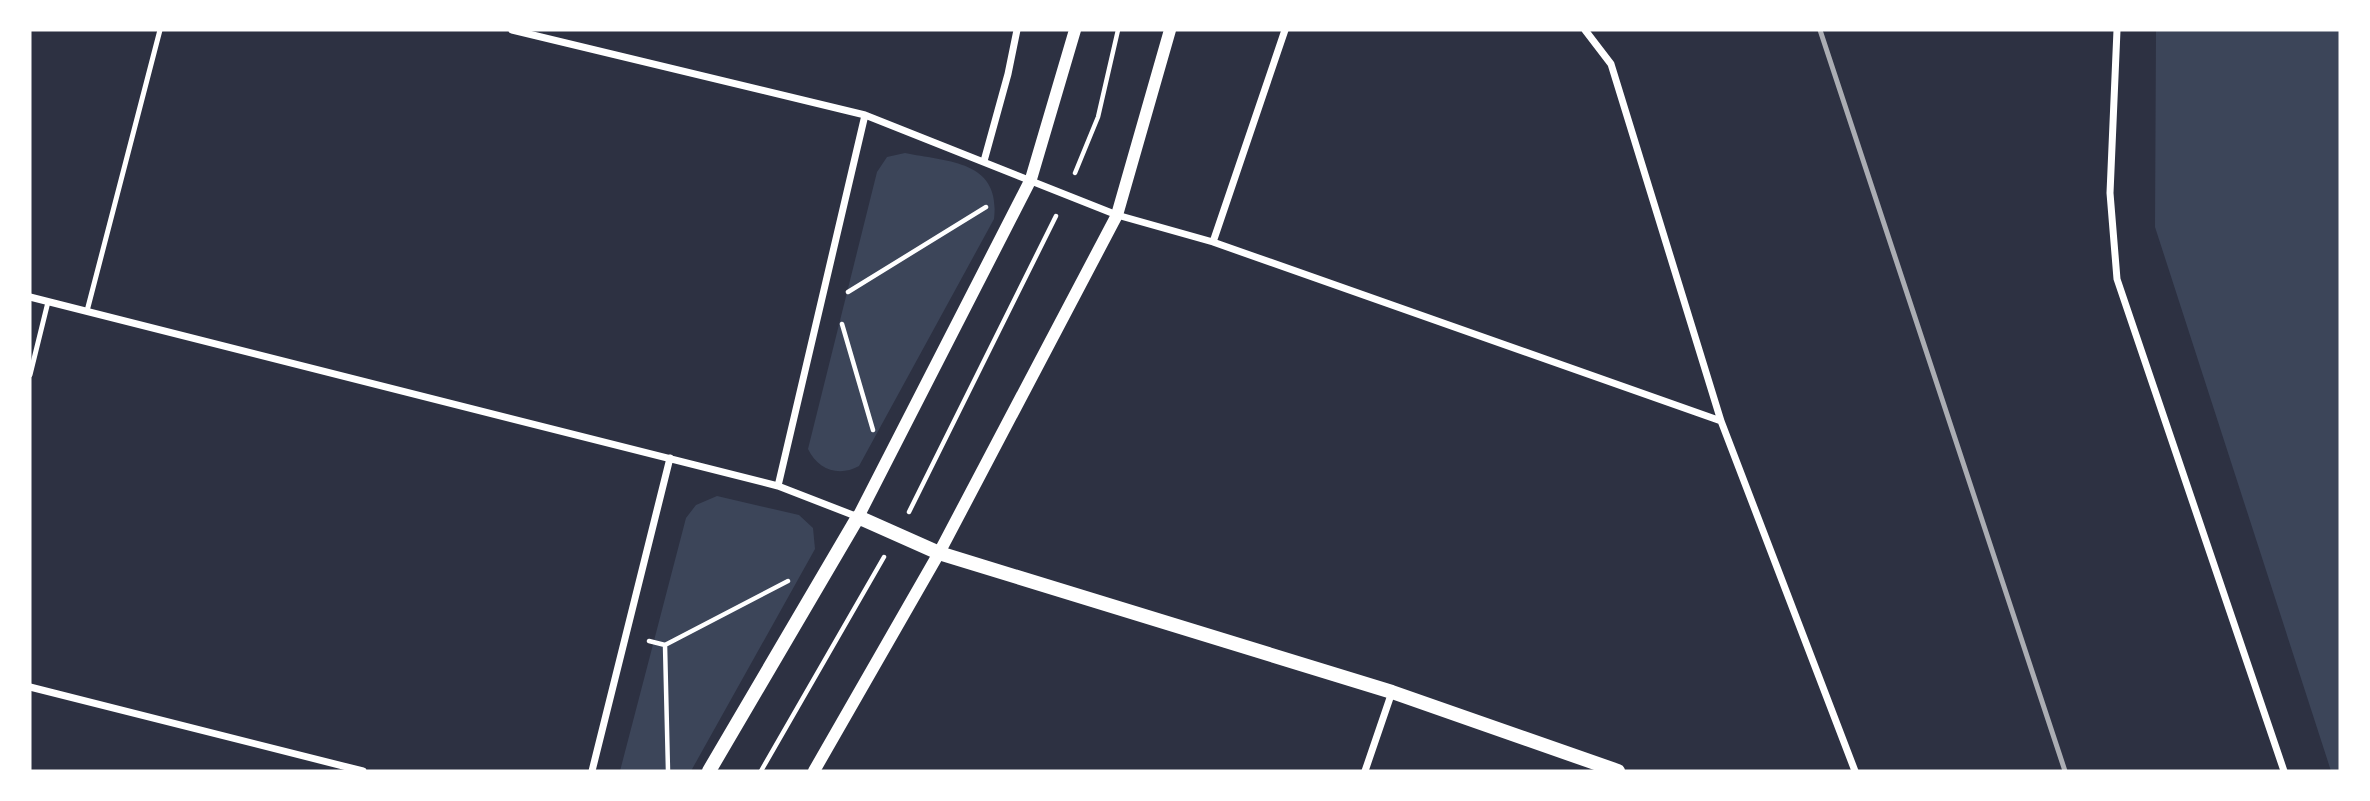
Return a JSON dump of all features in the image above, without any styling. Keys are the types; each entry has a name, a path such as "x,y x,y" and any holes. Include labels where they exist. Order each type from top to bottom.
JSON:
{"main road":[{"path":"709,771 858,517 939,553 1392,692 1618,771"}],"street":[{"path":"512,30 865,115 1117,215 1213,242 1721,421"},
{"path":"984,161 1009,74 1017,30"},
{"path":"30,297 778,486 858,517 1031,179 1075,30"},
{"path":"814,771 939,553 1117,215 1170,30"},
{"path":"1213,242 1285,30"},
{"path":"1585,30 1611,64 1721,421 1855,771"},
{"path":"2117,30 2110,193 2118,279 2284,771"},
{"path":"778,486 865,115"},
{"path":"592,771 670,458"},
{"path":"30,687 363,771"},
{"path":"1365,771 1392,692"}],"lane":[{"path":"87,311 160,30"},
{"path":"30,375 48,302"}],"path":[{"path":"761,771 897,534 1067,194 1098,117 1118,30"},
{"path":"846,293 1031,179"},
{"path":"839,313 884,468"},
{"path":"668,771 665,645 835,557"}],"shaded area":[{"path":"2156,30 2340,30 2340,771 2331,771 2155,227"},
{"path":"905,153 954,162 980,175 989,185 994,200 994,219 859,466 844,471 830,470 817,462 808,449 877,172 887,157"},
{"path":"717,496 799,515 813,528 815,549 691,771 620,771 686,518 696,505"}],"railway":[{"path":"1820,30 2065,771"}]}
